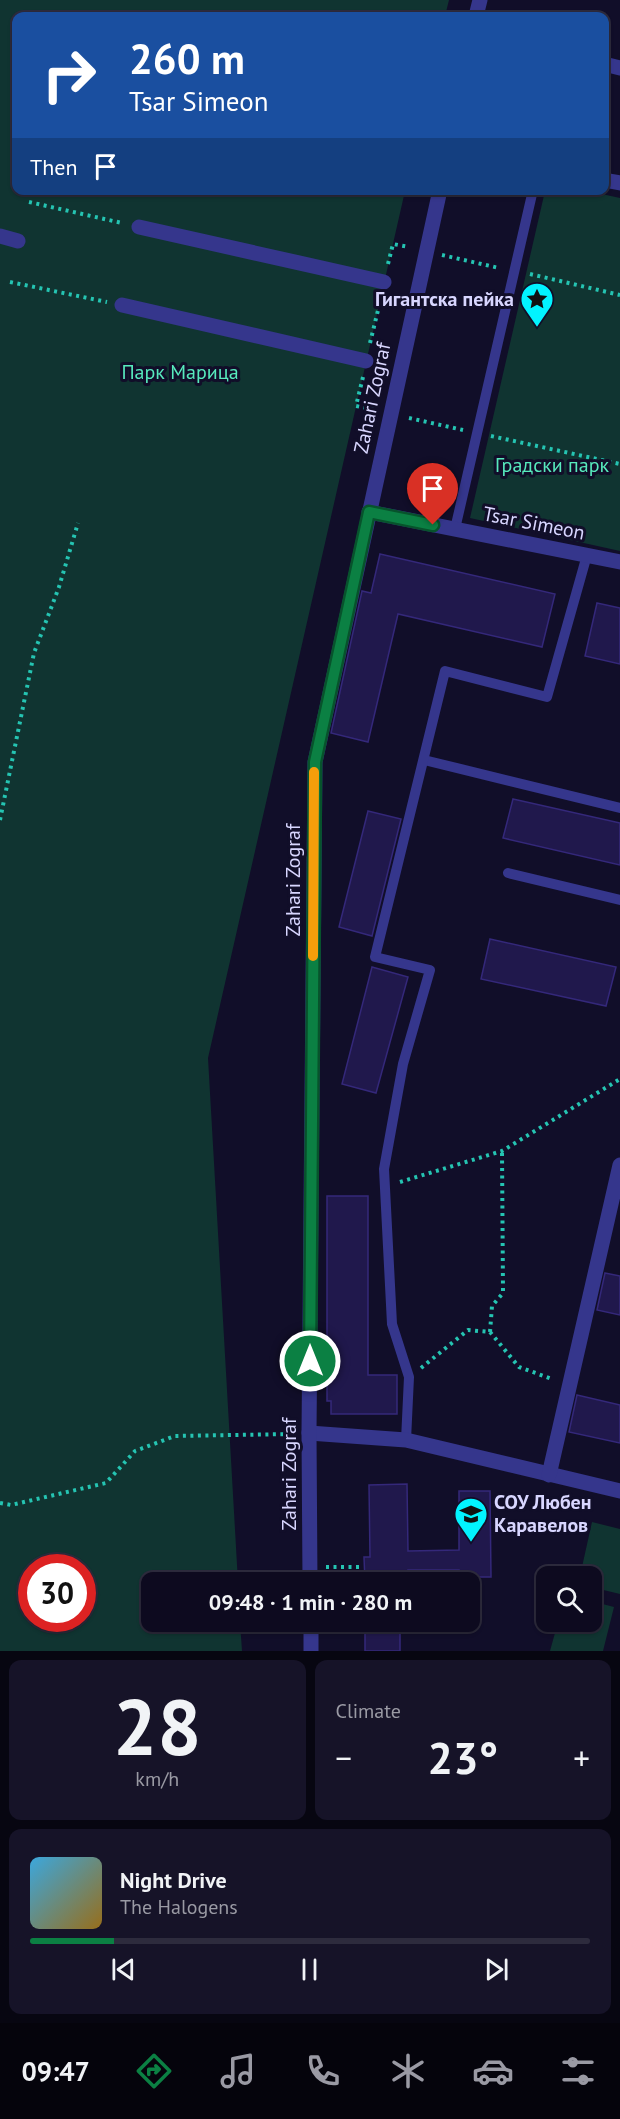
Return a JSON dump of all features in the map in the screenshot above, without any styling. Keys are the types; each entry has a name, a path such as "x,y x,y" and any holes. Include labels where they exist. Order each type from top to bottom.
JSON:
{"street":[{"name":"Zahari Zograf","path":"310,1572 309,1433 315,762 439,195"},
{"path":"139,227 384,282"},
{"path":"0,237 18,241"},
{"path":"123,305 366,361"},
{"name":"Tsar Simeon","path":"369,512 620,562"},
{"path":"549,1475 620,1166"},
{"path":"309,1433 406,1440 620,1491"},
{"path":"311,1632 311,1651"}],"lane":[{"path":"455,529 532,195"},
{"path":"406,1440 409,1377 392,1324 384,1169 403,1064 430,970 375,957 445,671 547,697 587,555"},
{"path":"424,760 620,808"},
{"path":"508,873 620,900"}],"path":[{"path":"29,202 139,227"},
{"path":"514,271 620,295"},
{"path":"10,282 123,305"},
{"path":"477,433 620,464"},
{"path":"0,820 34,653 59,587 78,523"},
{"path":"385,1187 502,1151 620,1079"},
{"path":"490,1332 492,1306 503,1293 502,1151"},
{"path":"409,1377 468,1329 490,1332 519,1367 570,1385"},
{"path":"0,1503 10,1505 105,1483 135,1451 176,1436 309,1433"},
{"path":"328,1572 359,1567"}],"green space":[{"name":"Парк Марица","path":"0,0 449,0 446,12 12,12 12,195 404,195 208,1058 237,1572 141,1572 141,1632 241,1632 242,1651 0,1651"},
{"name":"Градски парк","path":"544,195 606,195 620,198 620,551 470,518"},
{"path":"592,1522 620,1529 620,1594 602,1590 602,1566 582,1566"},
{"path":"602,1604 614,1607 603,1651 550,1651 555,1632 602,1632"}],"building":[{"path":"380,554 555,594 542,647 398,614 368,742 331,733 362,591 371,593"},
{"path":"597,603 620,608 620,664 585,656"},
{"path":"513,799 620,823 620,865 503,838"},
{"path":"368,811 401,819 372,936 339,927"},
{"path":"490,939 616,967 606,1006 481,979"},
{"path":"372,967 408,977 376,1093 342,1084"},
{"path":"327,1196 368,1196 368,1375 397,1375 397,1414 331,1414 331,1401 327,1401"},
{"path":"605,1273 620,1276 620,1315 597,1310"},
{"path":"577,1395 620,1405 620,1443 569,1432"},
{"path":"407,1484 408,1551 459,1550 459,1491 490,1491 491,1577 480,1577 480,1572 459,1572 459,1570 365,1572 364,1557 370,1557 369,1485"},
{"path":"365,1632 400,1632 400,1651 365,1651"}],"slow traffic":[{"path":"313,956 314,772"}],"place":[{"name":"Гигантска пейка","path":"537,328"},
{"name":"СОУ Любен Каравелов","path":"471,1543"}],"route":[{"path":"310,1361 316,749 369,512 433,525"}]}
